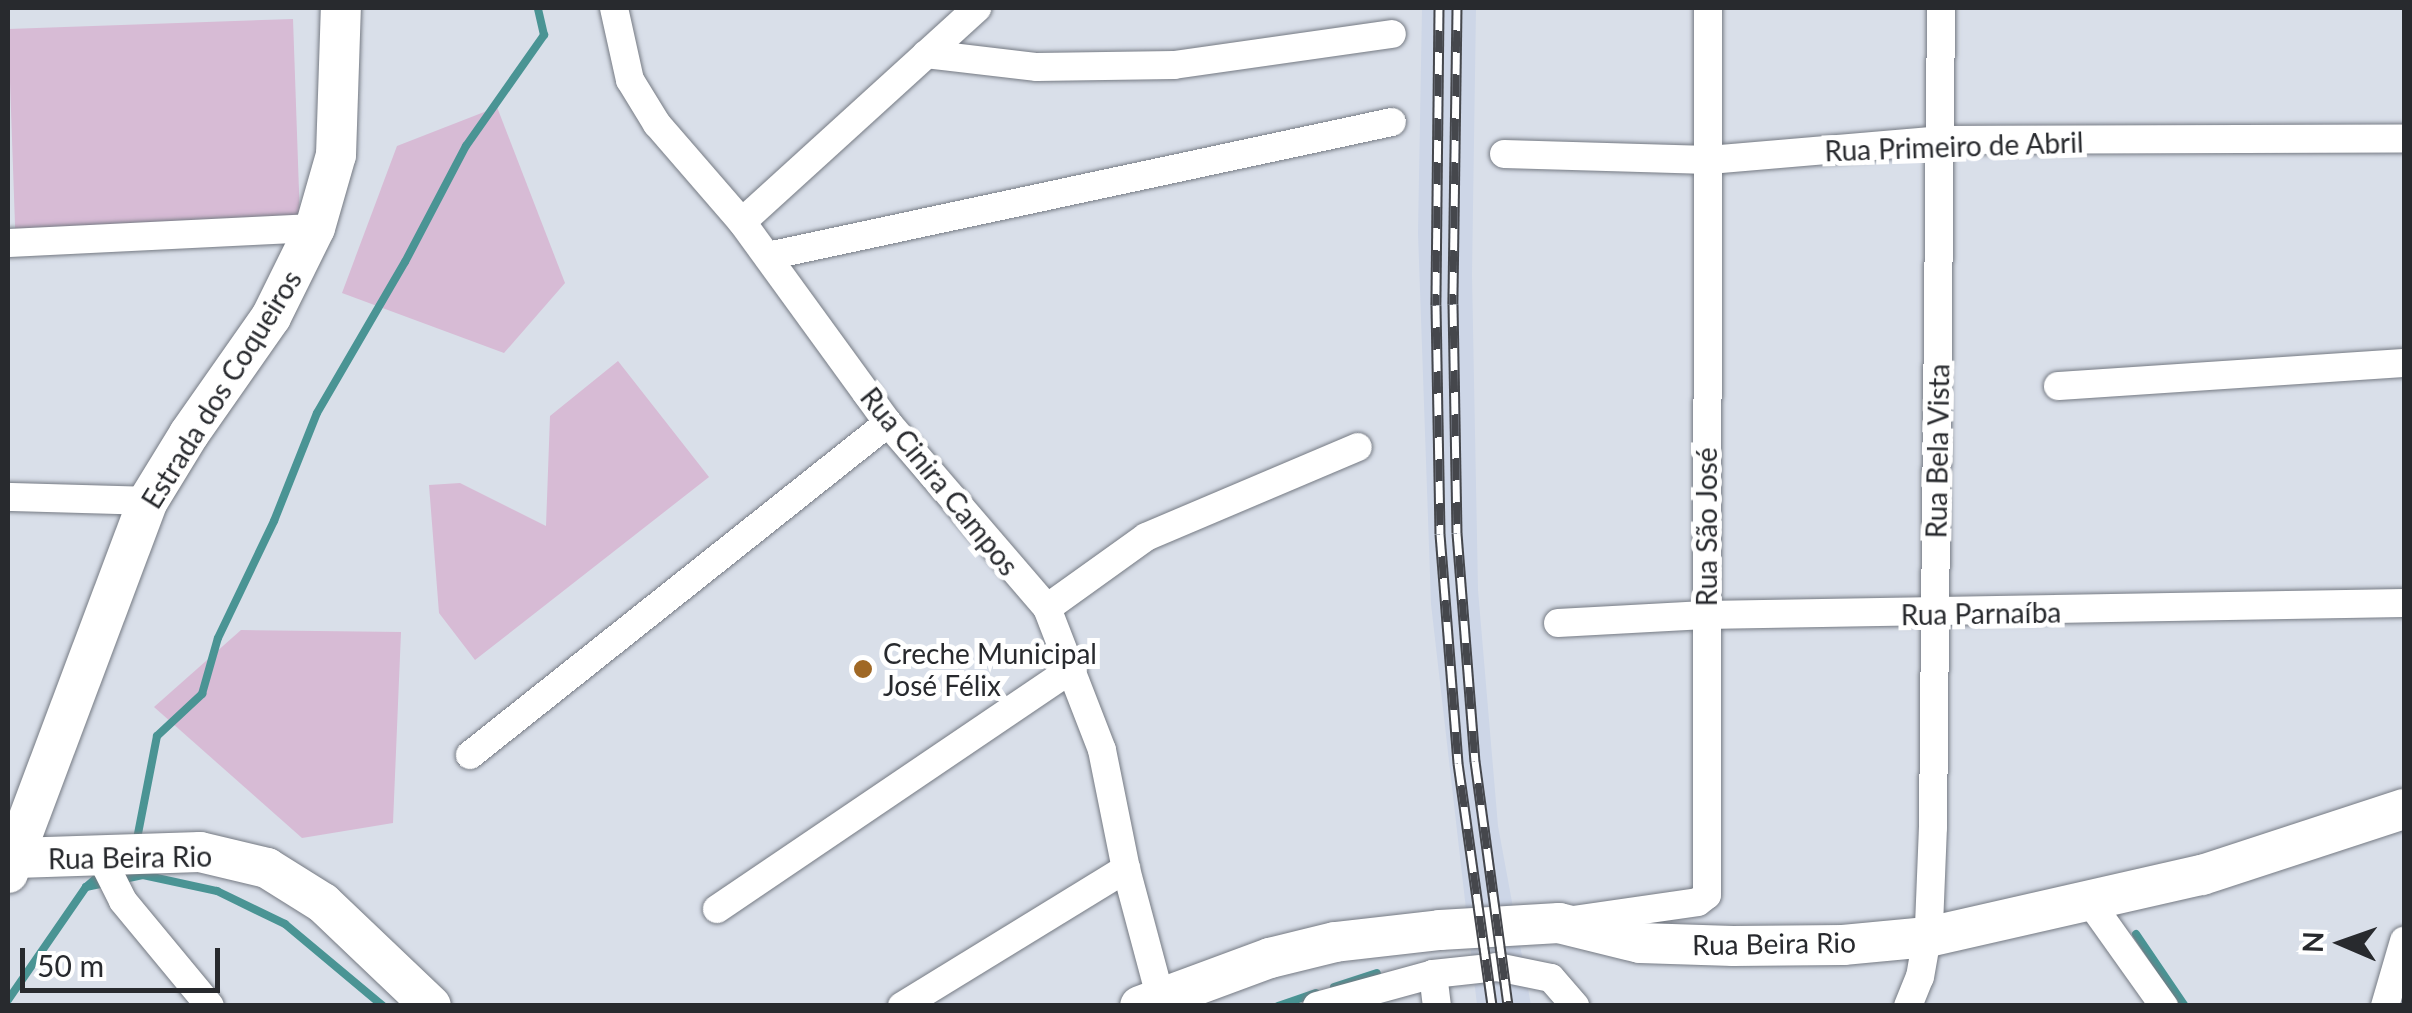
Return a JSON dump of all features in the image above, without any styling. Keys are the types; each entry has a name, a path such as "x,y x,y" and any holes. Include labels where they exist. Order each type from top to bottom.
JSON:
{"street":[{"name":"Estrada dos Coqueiros","path":"12,866 148,501 189,434 271,318 315,228 336,155 341,8"},
{"name":"Rua Cinira Campos","path":"614,8 621,51 642,103 742,222 888,423 1047,608 1102,750 1155,1002"},
{"path":"742,222 977,8"},
{"name":"Rua São José","path":"1560,923 1642,907 1698,902 1708,895 1708,8"},
{"name":"Rua Bela Vista","path":"1928,932 1941,8"},
{"path":"926,54 1037,67 1157,66 1392,34"},
{"path":"768,256 1392,122"},
{"name":"Rua Primeiro de Abril","path":"1504,154 1709,160 1942,140 2404,138"},
{"path":"8,244 315,228"},
{"path":"2058,386 2404,363"},
{"path":"470,755 888,423"},
{"path":"1047,608 1146,538 1358,446"},
{"path":"8,497 148,501"},
{"name":"Rua Parnaíba","path":"1558,622 2404,603"},
{"path":"717,908 1073,668"},
{"name":"Rua Beira Rio","path":"1155,1002 1270,958 1335,942 1560,923 1640,943 1843,944 1928,932 2090,902 2202,875 2404,809"},
{"name":"Rua Beira Rio","path":"12,866 200,852 266,868 323,902 431,1006"},
{"path":"116,859 123,901 210,1006"},
{"path":"902,1006 1126,869"},
{"path":"2090,902 2164,1006"},
{"path":"1908,1006 1920,977 1928,932"},
{"path":"2385,1006 2404,941"},
{"path":"1317,1006 1433,974 1519,969 1551,978 1575,1006"},
{"path":"1433,974 1438,1006"}],"shaded area":[{"path":"1422,8 1476,8 1472,275 1478,590 1498,826 1531,1005 1477,1005 1431,604 1418,233"},
{"path":"293,19 300,224 15,234 8,29"},
{"path":"497,107 565,283 504,353 342,293 397,146"},
{"path":"618,361 709,477 475,660 439,613 429,485 460,483 546,526 550,416"},
{"path":"241,630 401,632 393,823 302,838 154,707"}],"waterway":[{"path":"136,844 157,736 202,694 218,638 274,521 317,413 405,262 466,146 544,35 538,8"},
{"path":"86,887 103,872"},
{"path":"8,1000 86,887 143,875 217,891 285,924 383,1006"},
{"path":"2136,934 2185,1006"},
{"path":"1334,987 1377,973"},
{"path":"1278,1006 1316,993"}],"railway":[{"path":"1439,8 1436,305 1440,534 1458,763 1492,1006"},
{"path":"1457,8 1453,304 1457,533 1475,761 1508,1006"}],"place":[{"name":"Creche Municipal José Félix","path":"863,669"}]}
